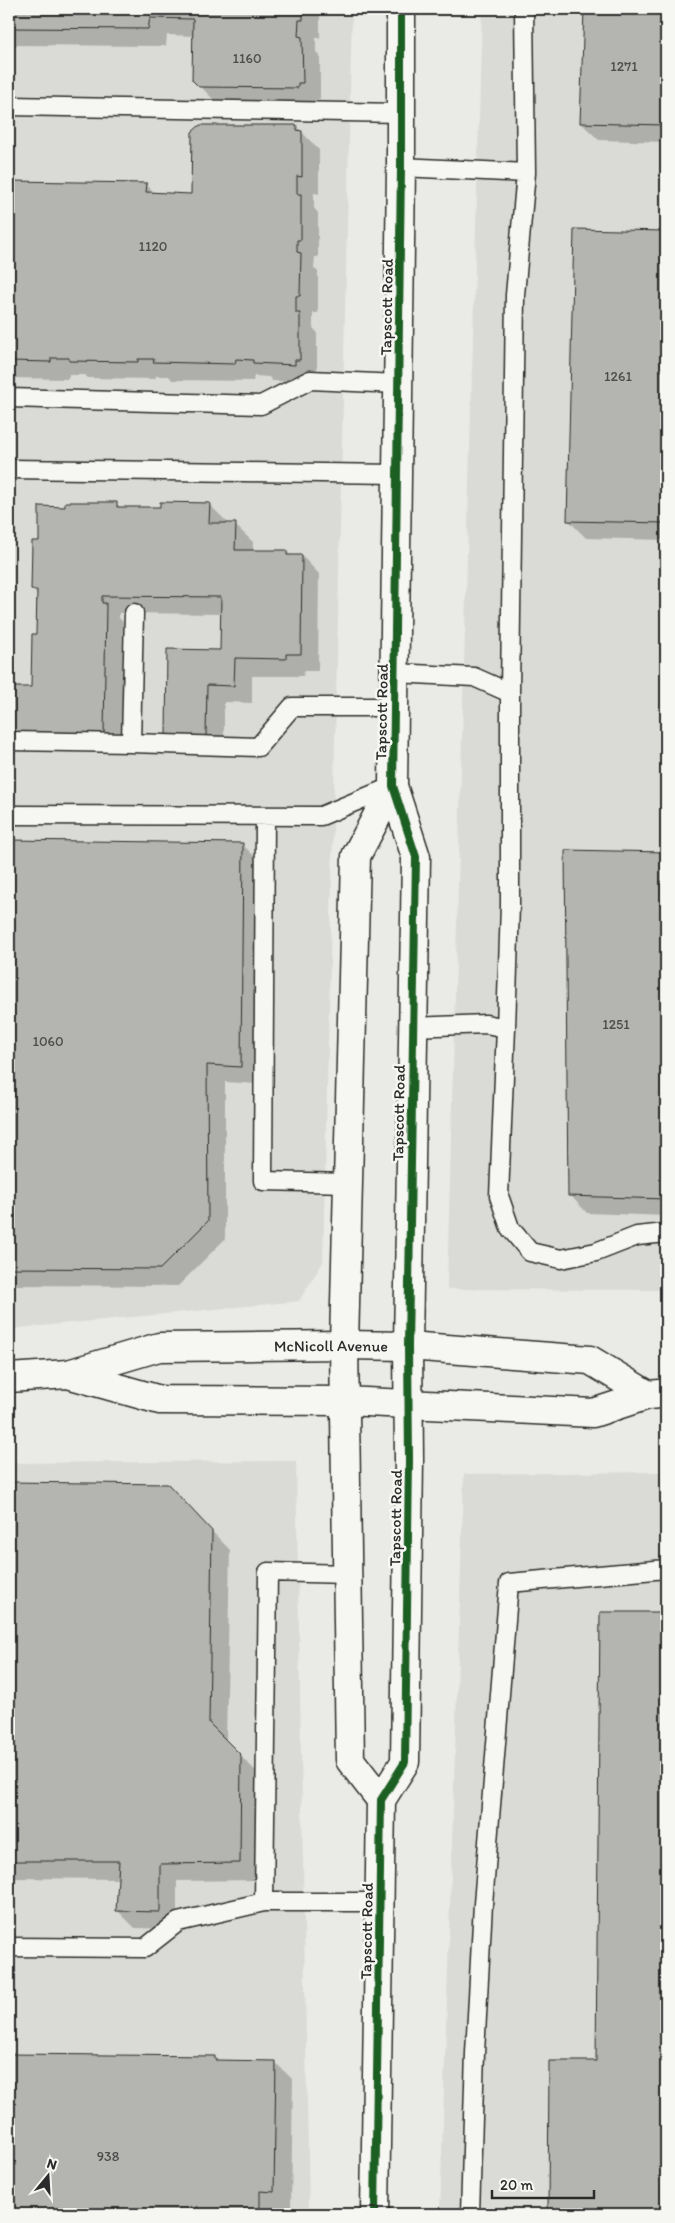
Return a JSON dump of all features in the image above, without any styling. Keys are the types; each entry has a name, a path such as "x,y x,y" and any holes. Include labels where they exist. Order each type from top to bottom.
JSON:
{"street":[{"name":"Tapscott Road","path":"375,2214 381,1800 405,1762 408,1346 416,857 393,786 402,167 400,113 401,9"},
{"name":"Tapscott Road","path":"381,1800 350,1760 344,1345 356,856 393,786"},
{"name":"McNicoll Avenue","path":"9,1378 68,1374 160,1347 408,1346 590,1360 657,1394"},
{"name":"McNicoll Avenue","path":"68,1374 160,1400 345,1401 593,1413 657,1394"}],"lane":[{"path":"524,9 526,173 515,295 510,693 510,905 499,1196 510,1228 530,1252 561,1259 596,1252 637,1236 666,1233"},
{"path":"9,106 400,113"},
{"path":"402,167 526,173"},
{"path":"9,398 261,405 310,380 398,384"},
{"path":"9,469 397,474"},
{"path":"131,743 134,613"},
{"path":"395,673 474,677 510,693"},
{"path":"9,741 258,747 292,707 394,707"},
{"path":"9,814 321,816 393,786"},
{"path":"265,816 263,1181 348,1183"},
{"path":"413,1027 486,1024 506,1028"},
{"path":"470,2214 474,2053 482,1914 509,1583 666,1568"},
{"path":"264,1902 268,1572 348,1574"},
{"path":"9,1947 144,1948 178,1922 264,1902 380,1902"}],"shaded area":[{"path":"9,9 352,9 323,1262 299,1301 9,1329"},
{"path":"482,9 666,9 666,1290 447,1289"},
{"path":"296,1461 309,2214 9,2214 9,1463"},
{"path":"666,1472 666,2214 440,2214 464,1474"}],"building":[{"path":"9,9 303,9 303,20 299,20 298,36 302,37 303,83 298,83 298,88 199,87 192,80 193,19 150,18 148,29 9,28"},
{"path":"584,9 666,9 666,125 580,123"},
{"path":"200,125 297,125 297,130 302,131 302,177 297,176 297,194 301,194 301,240 297,240 297,252 301,253 300,296 296,296 296,313 300,313 300,360 295,360 295,365 253,363 253,360 236,359 235,364 153,362 154,359 138,359 138,362 69,361 69,358 51,358 51,362 9,361 9,181 147,183 146,192 191,194 192,132"},
{"path":"574,229 666,231 666,523 567,521"},
{"path":"65,502 117,502 117,507 160,507 160,502 210,503 209,523 236,523 235,550 287,550 287,555 302,555 301,654 286,654 286,659 235,658 234,686 207,685 206,736 166,736 167,649 220,650 221,597 102,596 102,603 106,603 104,735 9,734 9,687 31,687 32,634 36,634 37,590 31,590 32,541 39,541 39,506 65,507"},
{"path":"9,840 243,843 241,1067 207,1065 208,1221 160,1269 9,1268"},
{"path":"565,850 666,852 666,1199 568,1196"},
{"path":"9,1482 168,1484 212,1531 209,1723 241,1755 240,1863 160,1864 160,1912 116,1911 119,1861 9,1861"},
{"path":"600,1612 666,1612 666,2214 548,2214 549,2061 596,2061"},
{"path":"9,2054 215,2056 215,2060 276,2061 274,2192 260,2191 260,2214 9,2214"}],"cycle path":[{"path":"375,2214 381,1800 405,1762 409,1460 408,1346 416,857 393,786 401,167 401,9"}]}
